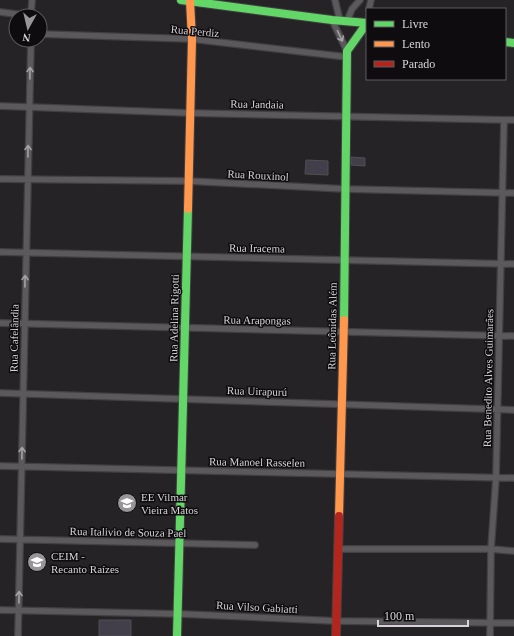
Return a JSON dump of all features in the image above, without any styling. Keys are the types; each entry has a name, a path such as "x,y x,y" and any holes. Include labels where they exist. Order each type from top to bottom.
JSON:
{"main road":[{"path":"181,0 340,21 366,23"},
{"name":"Rua Adelina Rigotti","path":"178,636 192,39 190,1"},
{"path":"347,54 366,25"},
{"name":"Rua Leônidas Além","path":"336,636 345,260 345,189 348,116 347,54"}],"street":[{"path":"335,0 347,54"},
{"path":"340,21 360,0"},
{"name":"Rua Perdiz","path":"48,34 192,39 347,54"},
{"name":"Rua Cafelândia","path":"18,636 31,48"},
{"name":"Rua Jandaia","path":"0,106 190,113 514,120"},
{"name":"Rua Benedito Alves Guimarães","path":"490,636 491,549 496,478 498,410 504,120"},
{"name":"Rua Rouxinol","path":"0,180 188,181 345,189 514,193"},
{"name":"Rua Iracema","path":"0,252 514,264"},
{"name":"Rua Arapongas","path":"0,323 514,336"},
{"name":"Rua Uirapurú","path":"0,393 514,410"},
{"name":"Rua Manoel Rasselen","path":"0,466 514,478"},
{"name":"Rua Italivio de Souza Pael","path":"0,539 255,545"},
{"path":"338,549 491,549 514,551"},
{"name":"Rua Vilso Gabiatti","path":"0,610 178,614 336,621 514,623"}],"building":[{"path":"351,157 365,158 365,166 351,165"},
{"path":"306,160 328,161 328,175 305,174"},
{"path":"99,620 131,620 131,636 99,636"}],"traffic: fast":[{"path":"181,0 332,20 366,23"},
{"path":"344,320 347,51 366,24"},
{"path":"506,42 514,43"},
{"path":"177,636 188,209"}],"traffic: slow":[{"path":"188,209 192,39 190,1"},
{"path":"339,516 344,320"}],"traffic: jam":[{"path":"336,636 339,516"}],"place":[{"name":"EE Vilmar Vieira Matos","path":"127,503"},
{"name":"CEIM - Recanto Raízes","path":"37,562"}]}
